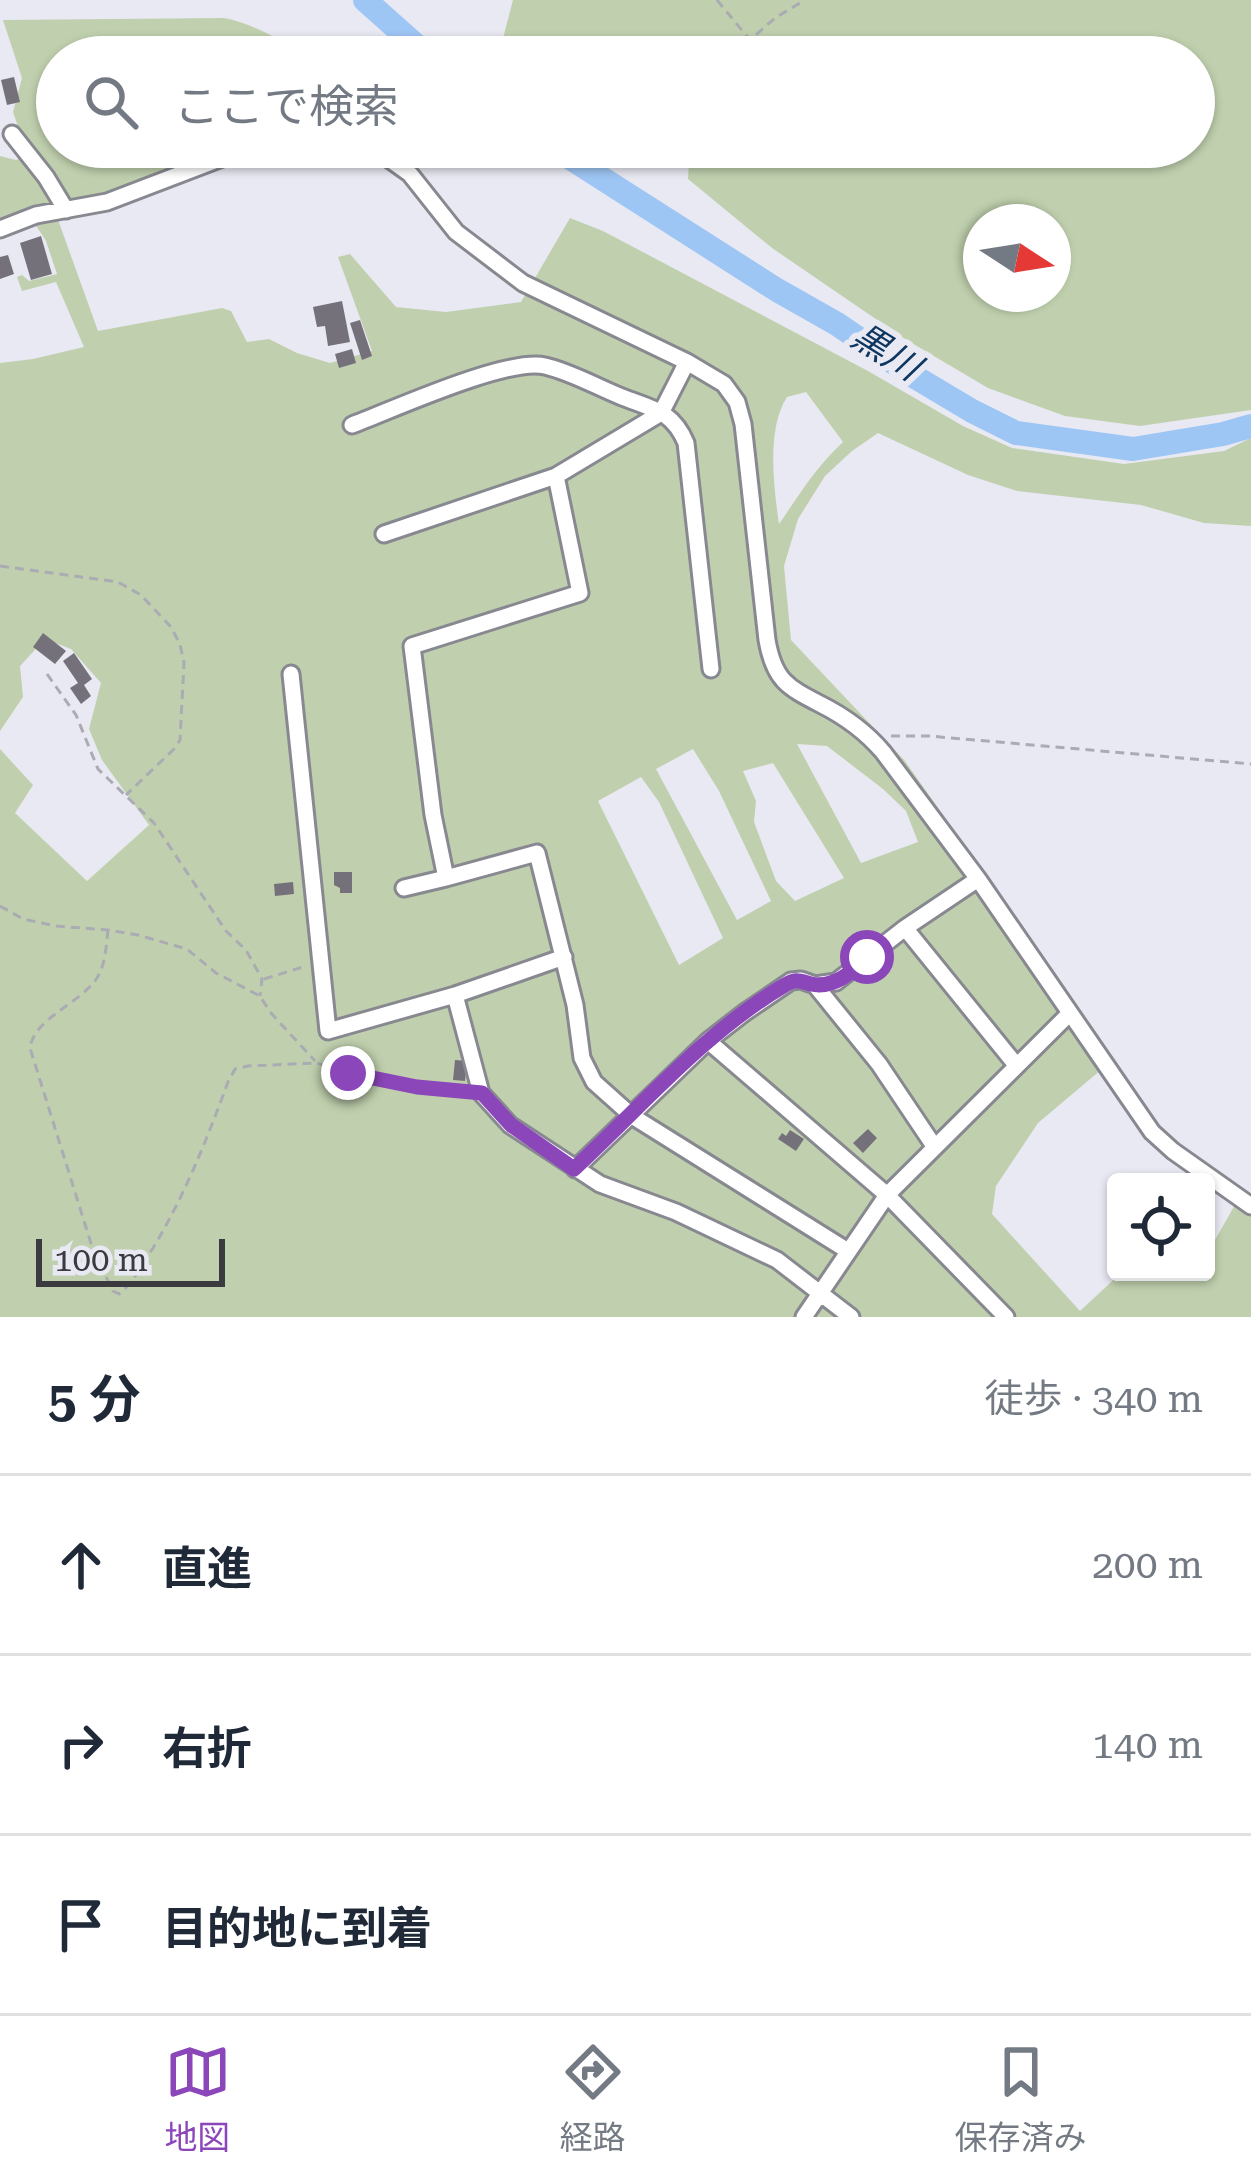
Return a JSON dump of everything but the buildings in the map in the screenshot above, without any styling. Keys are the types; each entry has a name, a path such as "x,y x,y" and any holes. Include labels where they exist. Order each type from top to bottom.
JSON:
{"street":[{"path":"12,134 36,164"},
{"path":"39,168 66,210"},
{"path":"0,230 36,215 107,202 196,168"},
{"path":"403,168 456,232 523,283 724,384 737,402 752,486 767,640 775,670 796,694 822,704 871,738 978,879 1152,1132 1251,1206"},
{"path":"384,534 556,476 661,413 688,362"},
{"path":"352,425 523,364 545,366 661,413 679,425 692,474 711,669"},
{"path":"446,878 412,646 580,593 556,476"},
{"path":"291,674 328,1031 564,957"},
{"path":"404,888 537,853 575,1005 582,1058 594,1082 632,1116 848,1251"},
{"path":"574,1169 708,1041 791,981 836,982 978,879"},
{"path":"905,928 1016,1065"},
{"path":"815,985 879,1064 934,1146"},
{"path":"454,995 482,1093 511,1125 600,1184 676,1212 776,1260 851,1317"},
{"path":"804,1317 886,1195 1069,1014"},
{"path":"708,1041 886,1195 1006,1317"}],"path":[{"path":"717,0 747,36"},
{"path":"755,36 805,0"},
{"path":"0,566 118,582 141,595 171,627 184,663 180,740 125,796"},
{"path":"47,674 76,715 98,770 154,823 226,931 246,950 262,979 260,996"},
{"path":"871,738 929,736 1251,764"},
{"path":"0,906 23,919 108,930 187,949 216,973 260,996 316,1063"},
{"path":"108,930 105,960 97,977 77,1000 31,1036 30,1048 94,1252 112,1292 119,1294 129,1286 162,1233 198,1163 236,1069 316,1063 397,1083 482,1093"},
{"path":"262,979 320,962"}],"green space":[{"path":"513,0 1251,0 1251,410 1140,426 1065,416 988,388 905,339 772,248 688,179 689,168 1215,168 1215,36 504,36"},
{"path":"224,18 273,36 36,36 36,168 179,168 104,196 0,222 0,156 16,160 33,155 13,112 22,78 3,20"},
{"path":"57,217 98,331 222,308 231,311 247,342 269,339 330,363 372,351 338,257 350,254 396,307 446,312 521,302 570,218 603,231 1012,448 1124,464 1224,451 1251,438 1251,526 1204,523 1141,505 1017,491 968,475 878,433 825,476 798,519 784,566 791,640 905,761 1106,1051 1102,1069 1038,1123 996,1186 992,1214 1080,1311 1112,1281 1215,1281 1215,1240 1236,1203 1251,1213 1251,1317 0,1317 0,749 33,785 15,813 87,881 149,825 102,760 89,729 101,683 71,649 45,639 20,666 23,697 0,731 0,363 84,347 56,282 22,291 17,277 29,281 57,274 35,224","holes":["806,392 843,442 779,524 776,425 787,397","797,744 827,746 883,789 906,811 918,842 861,863","693,749 719,791 771,901 737,920 656,769","773,763 844,878 795,901 776,881 754,822 756,801 743,771","641,777 659,802 723,938 679,965 598,801"]}],"waterway":[{"name":"黒川","path":"365,0 405,36"},
{"name":"黒川","path":"586,168 915,377 1016,433 1133,449 1251,426"}],"route":[{"path":"348,1073 417,1087 482,1093 511,1125 574,1169 708,1041 744,1013 791,981 836,982 867,957"}]}
